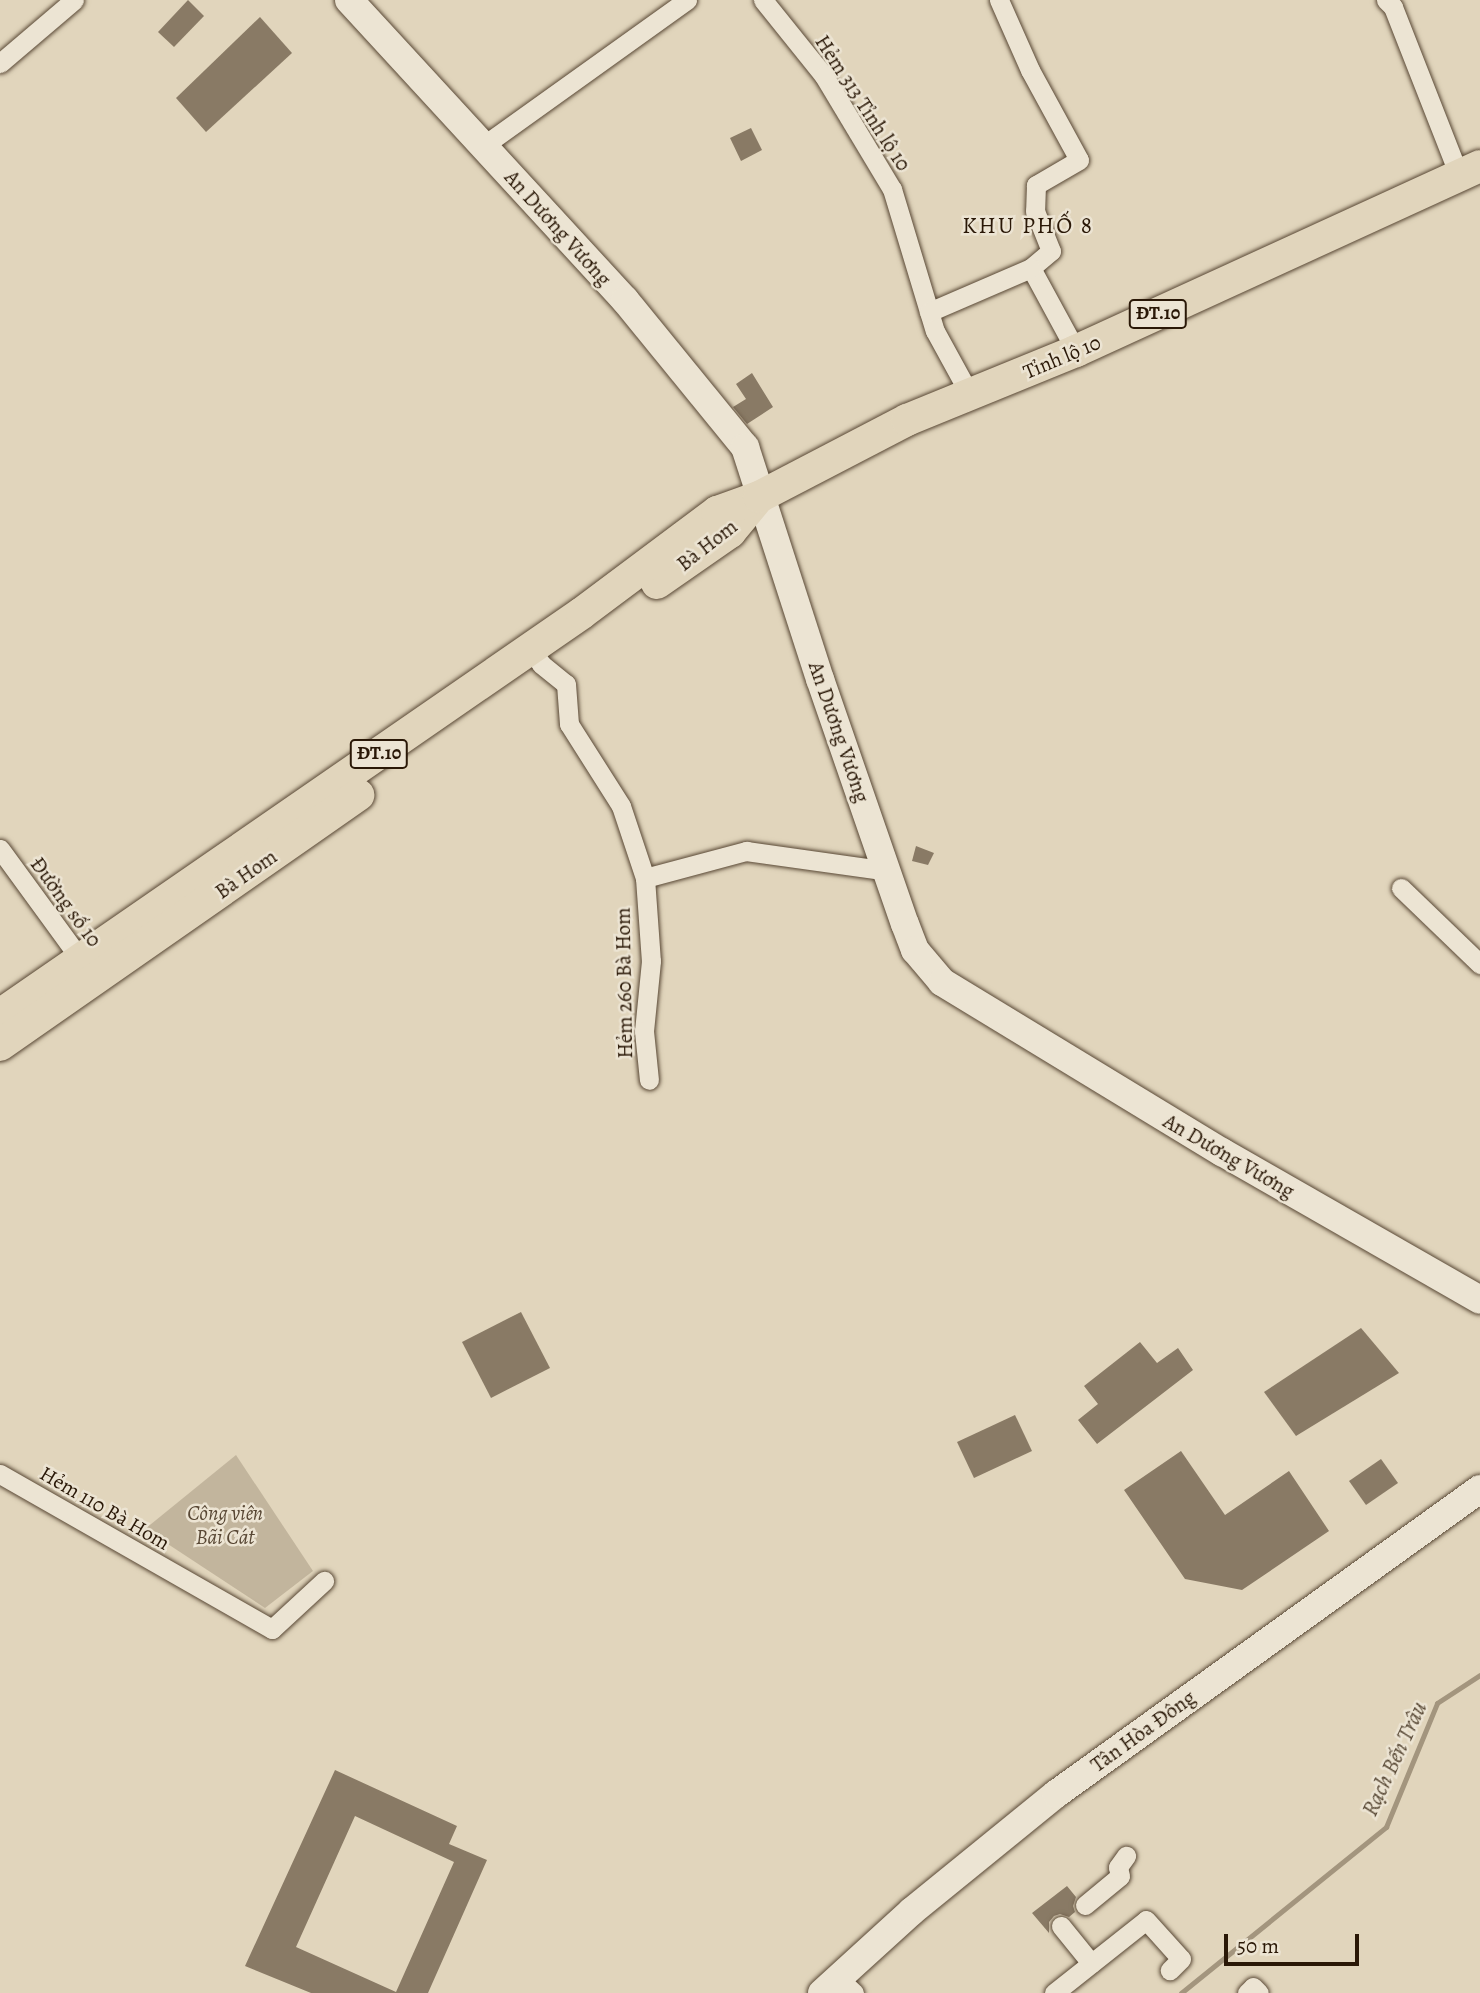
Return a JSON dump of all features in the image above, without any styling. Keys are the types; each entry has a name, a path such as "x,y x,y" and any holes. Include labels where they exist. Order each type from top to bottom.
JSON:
{"main road":[{"name":"An Dương Vương","path":"349,0 625,300 745,447 759,497 915,950 942,982 1222,1152 1480,1300"},
{"name":"Tỉnh lộ 10","path":"759,497 907,420 1076,351 1469,170"},
{"name":"Bà Hom","path":"0,1045 88,970 536,656 730,531 759,497"},
{"name":"Bà Hom","path":"0,1015 88,970"},
{"name":"Tân Hòa Đông","path":"838,1988 912,1911 1056,1794 1480,1489"}],"street":[{"path":"0,63 74,0"},
{"path":"483,146 687,0"},
{"name":"Hẻm 313 Tỉnh lộ 10","path":"764,0 824,76 892,189 935,331 970,395"},
{"path":"929,312 1031,268 1051,251 1035,211 1036,185 1079,160 1030,70 999,0"},
{"path":"1386,0 1394,7 1469,170"},
{"path":"1031,268 1076,351"},
{"name":"Hẻm 260 Bà Hom","path":"536,656 566,684 569,724 621,806 645,878 651,961 644,1031 649,1080"},
{"name":"Đường số 10","path":"0,849 88,970"},
{"path":"645,878 746,851 888,871"},
{"path":"1401,888 1480,964"},
{"name":"Hẻm 110 Bà Hom","path":"0,1475 272,1629 324,1581"},
{"path":"1085,1905 1120,1875 1118,1867 1126,1856"},
{"path":"1054,1993 1146,1920 1181,1959 1170,1970"},
{"path":"1061,1926 1091,1964"}],"green space":[{"name":"Công viên Bãi Cát","path":"236,1455 313,1571 265,1608 145,1529"}],"building":[{"path":"188,0 204,16 174,47 158,32"},
{"path":"260,17 292,53 206,132 176,98"},
{"path":"751,128 762,150 741,161 730,138"},
{"path":"752,373 773,407 747,424 733,407 746,399 736,384"},
{"path":"916,846 934,853 928,865 912,861"},
{"path":"521,1312 550,1368 491,1398 462,1342"},
{"path":"1361,1328 1399,1373 1296,1436 1264,1392"},
{"path":"1140,1342 1157,1363 1178,1348 1193,1370 1097,1444 1078,1420 1098,1404 1084,1386"},
{"path":"1015,1415 1032,1451 974,1478 957,1442"},
{"path":"1181,1451 1225,1515 1289,1471 1329,1531 1242,1590 1185,1579 1124,1490"},
{"path":"1381,1459 1398,1483 1366,1505 1349,1481"},
{"path":"335,1770 457,1826 449,1844 487,1860 428,1993 311,1993 245,1966","holes":["355,1816 454,1862 396,1992 296,1947"]},
{"path":"1067,1886 1076,1897 1073,1906 1075,1912 1069,1917 1060,1914 1054,1916 1049,1922 1049,1933 1032,1913"}],"waterway":[{"name":"Rạch Bến Trâu","path":"1181,1993 1386,1827 1437,1703 1480,1675"}],"district":[{"name":"KHU PHỐ 8","path":"1028,226"}]}
